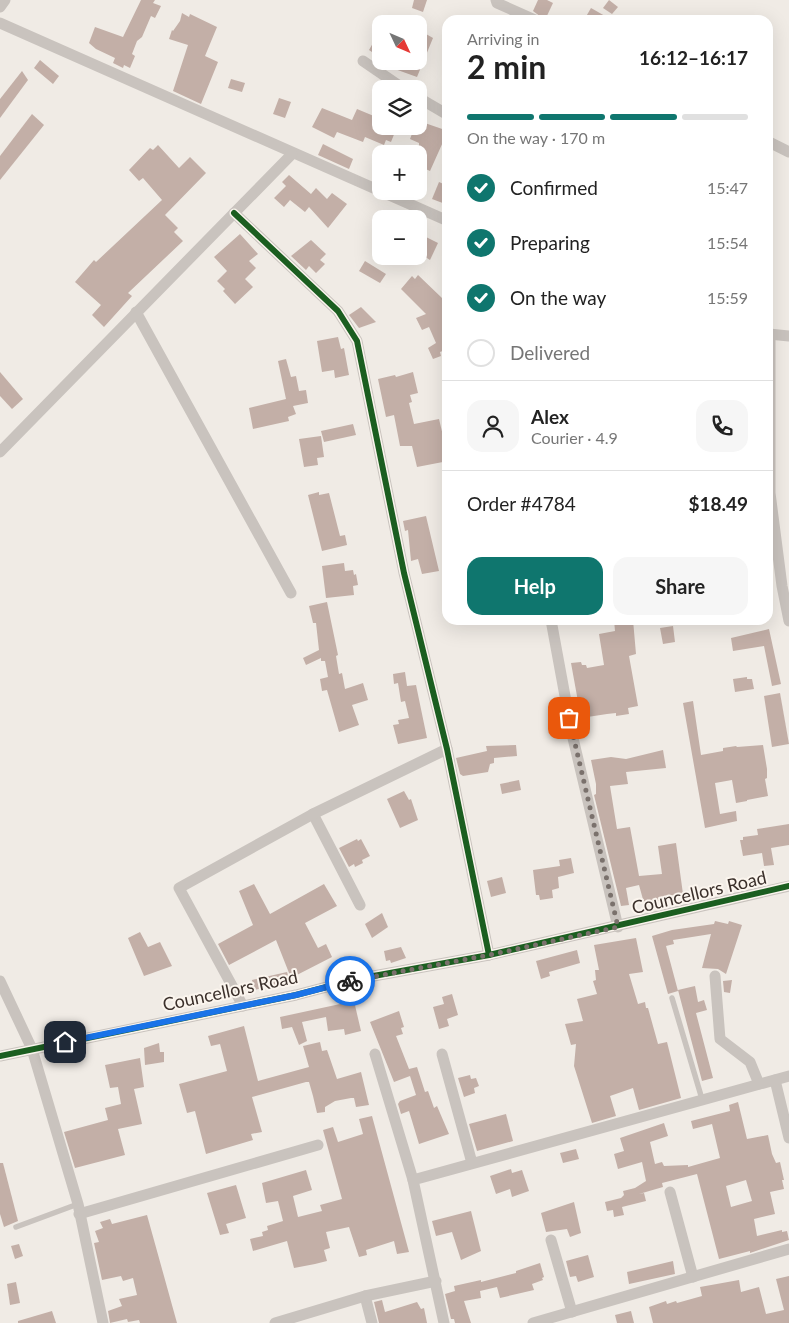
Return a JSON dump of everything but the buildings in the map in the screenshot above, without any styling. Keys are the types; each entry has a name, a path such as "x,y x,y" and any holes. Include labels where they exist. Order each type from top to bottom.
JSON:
{"street":[{"path":"0,7 5,0"},
{"path":"496,0 497,3 524,15"},
{"path":"0,22 292,154 442,218"},
{"path":"363,61 391,80"},
{"path":"427,103 442,112"},
{"path":"773,145 789,152"},
{"path":"0,452 292,154"},
{"path":"234,213 338,311 357,341 404,573 447,749 489,955"},
{"path":"136,312 291,593"},
{"path":"773,334 789,336"},
{"path":"773,516 782,586 789,620"},
{"path":"552,625 572,734 618,927"},
{"path":"243,1006 179,888 313,814 447,749"},
{"path":"313,814 360,905"},
{"name":"Councellors Road","path":"0,1056 243,1006 357,979 489,955 618,927 789,886"},
{"path":"715,976 720,1039 750,1062 759,1084"},
{"path":"0,981 32,1049 79,1209 103,1323"},
{"path":"375,1054 412,1180 444,1323"},
{"path":"442,1054 472,1163"},
{"path":"412,1180 789,1076"},
{"path":"775,1080 789,1138"},
{"path":"79,1209 318,1145"},
{"path":"670,1192 693,1277"},
{"path":"551,1240 572,1312"},
{"path":"533,1323 789,1249"},
{"path":"275,1323 365,1296 436,1281"},
{"path":"365,1296 372,1323"}],"lane":[{"path":"672,998 702,1099"},
{"path":"16,1227 79,1209"}],"cycle path":[{"path":"234,213 338,311 357,341 404,573 447,749 489,955"},
{"path":"0,1056 296,995 357,979 489,955 789,886"}],"way so far":[{"path":"350,981 489,955 618,927 569,718"}],"route":[{"path":"65,1042 296,995 350,981"}]}
